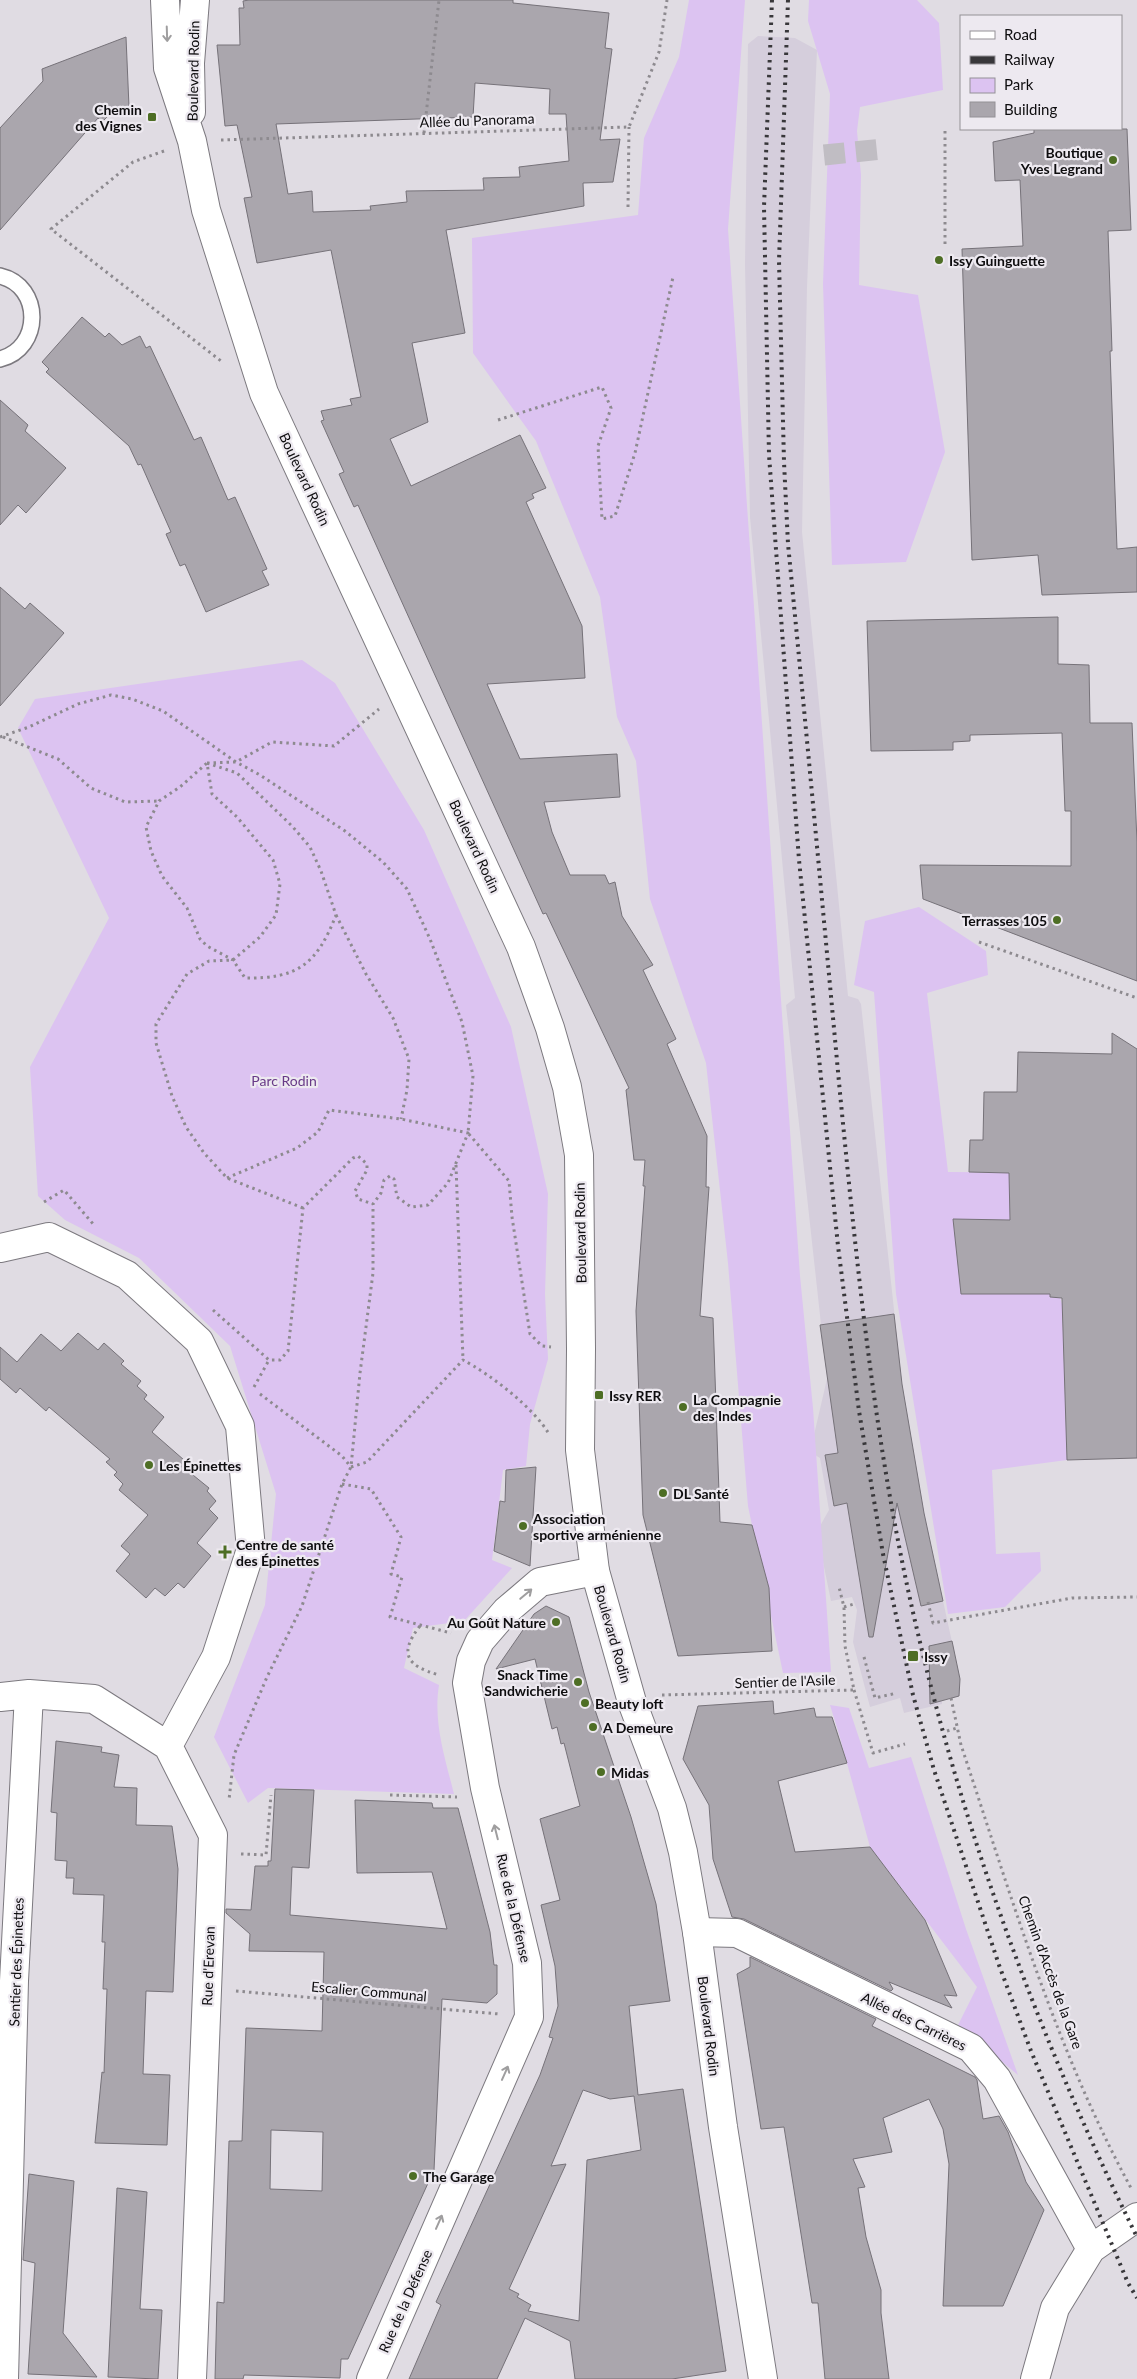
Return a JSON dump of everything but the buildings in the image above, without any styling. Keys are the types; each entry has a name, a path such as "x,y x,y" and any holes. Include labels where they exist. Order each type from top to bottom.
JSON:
{"street":[{"name":"Boulevard Rodin","path":"166,0 168,68 192,141 206,210 264,392 355,585 401,691 521,946 550,1028 567,1087 579,1155 580,1450 595,1571 632,1702 672,1808 683,1852 697,1932 723,2127 763,2379"},
{"name":"Boulevard Rodin","path":"192,141 190,63 195,0"},
{"path":"0,1248 49,1237 127,1275 199,1341 240,1426 251,1549 216,1657 168,1746 94,1699 29,1694 0,1697"},
{"name":"Rue de la Défense","path":"371,2379 529,2016 527,1962 488,1797 467,1683 471,1661 480,1641 506,1610 540,1582 595,1571"},
{"name":"Sentier des Épinettes","path":"4,2379 14,1997 29,1694"},
{"name":"Rue d'Erevan","path":"168,1746 212,1844 192,2379"},
{"name":"Allée des Carrières","path":"697,1932 737,1933 971,2048 997,2079 1091,2249"},
{"path":"1035,2379 1055,2308 1091,2249 1137,2217"}],"lane":[{"path":"0,276 18,284 27,295 32,308 33,323 28,338 19,349 0,360"}],"path":[{"path":"424,133 440,0"},
{"path":"628,207 629,127 660,52 667,0"},
{"name":"Allée du Panorama","path":"264,392 51,229 133,162 192,141 629,127"},
{"path":"945,131 945,245"},
{"path":"498,420 602,387 610,408 598,446 602,519 615,516 635,453 673,277"},
{"path":"336,915 318,952 298,970 271,978 245,978 233,960 207,946 200,939 187,908 162,876 151,851 146,827 159,801 180,787 207,763 236,762 272,742 334,746 401,691"},
{"path":"1,737 78,704 111,695 132,699 163,711 236,762 260,775 345,831 382,862 407,889 430,939 462,1022 473,1076 468,1133 448,1183 428,1205 411,1207 397,1197 394,1179 390,1176 384,1180 381,1193 373,1204 373,1273 360,1373 351,1467 342,1484 302,1606 267,1676 234,1755 228,1809 212,1844 266,1855 271,1795"},
{"path":"1,737 58,759 91,788 124,802 159,801"},
{"path":"207,763 237,773 292,826 310,848 321,871 336,915 366,974 393,1018 409,1059 407,1090 401,1119"},
{"path":"207,763 212,794 237,817 273,860 280,884 276,915 260,937 233,960 209,961 186,974 156,1024 156,1043 172,1096 186,1126 204,1153 227,1178 303,1208"},
{"path":"979,942 1137,998"},
{"path":"227,1178 297,1148 318,1132 329,1110 401,1119 468,1133 509,1181 512,1217 530,1334 542,1346 581,1350"},
{"path":"212,1310 268,1360 280,1360 288,1351 303,1208 353,1158 358,1156 367,1164 367,1170 356,1191 358,1199 373,1204"},
{"path":"351,1467 366,1462 463,1360 456,1163"},
{"path":"44,1202 64,1190 97,1227"},
{"path":"253,1389 268,1360"},
{"path":"463,1360 484,1371 542,1422 556,1447 580,1450"},
{"path":"267,1401 342,1456 351,1467"},
{"path":"342,1484 371,1489 401,1537 391,1574 402,1577 390,1617 420,1626 411,1638 407,1649 411,1662 423,1670 467,1683"},
{"name":"Sentier de l'Asile","path":"673,1695 854,1690 845,1646 844,1607 839,1587"},
{"path":"928,1602 933,1623 1072,1598 1137,1597"},
{"path":"844,1607 854,1604"},
{"path":"864,1657 875,1698 897,1693"},
{"path":"854,1690 873,1753 905,1744"},
{"name":"Chemin d'Accès de la Gare","path":"951,1698 960,1745 1055,2026 1105,2141 1132,2191"},
{"path":"947,1731 957,1728"},
{"path":"390,1795 488,1797"},
{"name":"Escalier Communal","path":"207,1988 529,2016"}],"shaded area":[{"path":"758,36 795,38 817,50 807,287 802,532 848,996 858,999 861,1004 902,1384 924,1513 960,1679 959,1696 942,1699 942,1704 904,1713 900,1698 870,1707 853,1642 857,1610 852,1597 831,1601 820,1547 820,1526 829,1510 820,1458 810,1452 827,1379 786,1005 795,998 750,517 745,265 748,44"}],"green space":[{"path":"689,0 745,0 728,229 800,1276 813,1408 831,1672 783,1673 748,1506 728,1263 706,1063 650,899 636,761 617,717 600,597 536,441 473,353 472,238 638,215 644,138 679,57"},
{"path":"809,0 917,0 939,23 943,90 860,107 857,131 861,175 859,285 918,295 945,452 906,562 832,565 823,284 830,94 808,21"},
{"name":"Parc Rodin","path":"302,660 335,683 424,830 511,1027 548,1194 545,1294 548,1359 530,1424 526,1466 503,1470 492,1560 512,1568 464,1621 413,1628 404,1668 439,1685 439,1726 454,1794 268,1788 248,1803 214,1737 265,1605 276,1494 230,1346 139,1258 65,1220 38,1196 30,1067 109,918 18,728 35,699"},
{"path":"919,907 986,951 988,975 927,993 948,1172 1061,1173 1010,1220 1012,1294 1050,1294 1051,1297 1060,1298 1062,1304 1067,1460 992,1470 996,1554 1040,1552 1041,1571 1005,1607 948,1614 896,1294 874,992 854,985 865,921"},
{"path":"830,1705 849,1708 869,1768 911,1757 966,1929 1018,2075 958,2025 977,1987 870,1847"}],"tunnel":[{"path":"824,155 883,149"}],"railway":[{"path":"772,0 764,207 769,455 799,860 838,1246 859,1411 883,1554 913,1695 934,1770 999,1965 1031,2051 1128,2283 1137,2298"},
{"path":"788,0 779,261 788,544 847,1162 870,1367 880,1435 904,1571 919,1638 939,1716 985,1869 1011,1944 1070,2092 1137,2237"}],"place":[{"name":"Chemin des Vignes","path":"152,117"},
{"name":"Boutique Yves Legrand","path":"1113,160"},
{"name":"Issy Guinguette","path":"939,260"},
{"name":"Terrasses 105","path":"1057,920"},
{"name":"Issy RER","path":"599,1395"},
{"name":"La Compagnie des Indes","path":"683,1407"},
{"name":"Les Épinettes","path":"149,1465"},
{"name":"DL Santé","path":"663,1493"},
{"name":"Association sportive arménienne","path":"523,1526"},
{"name":"Centre de santé des Épinettes","path":"225,1552"},
{"name":"Au Goût Nature","path":"556,1622"},
{"name":"Issy","path":"913,1656"},
{"name":"Snack Time Sandwicherie","path":"578,1682"},
{"name":"Beauty loft","path":"585,1703"},
{"name":"A Demeure","path":"593,1727"},
{"name":"Midas","path":"601,1772"},
{"name":"The Garage","path":"413,2176"}]}
